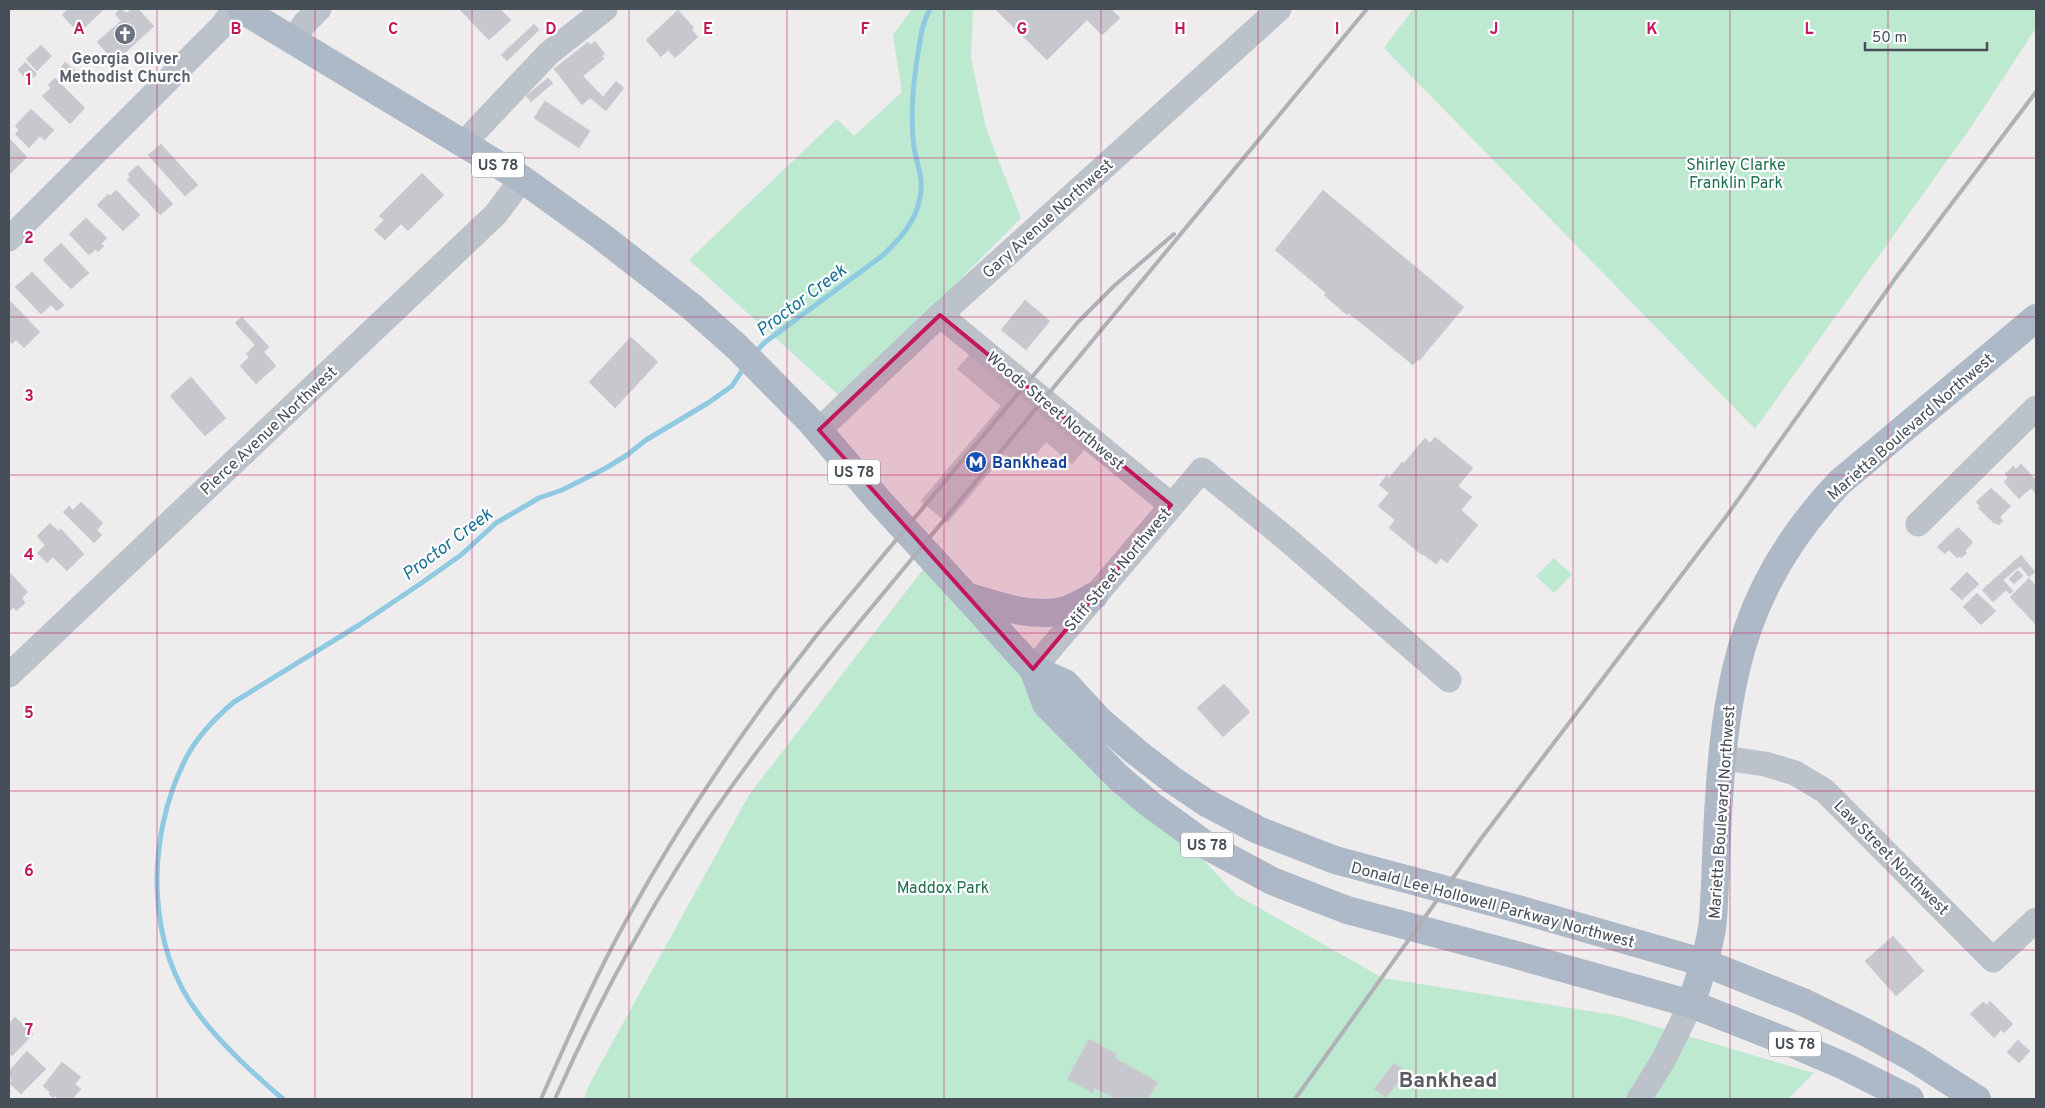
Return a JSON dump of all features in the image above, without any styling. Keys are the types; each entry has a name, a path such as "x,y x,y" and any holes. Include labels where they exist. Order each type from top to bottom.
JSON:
{"main road":[{"name":"Donald Lee Hollowell Parkway Northwest","path":"241,9 522,179 601,236 692,308 737,347 819,430 879,501 969,597 1033,669 1046,704 1119,778 1151,806 1209,847 1272,881 1347,910 1523,956 1691,1004 1844,1066 1910,1099"},
{"name":"Marietta Boulevard Northwest","path":"1691,1004 1705,963 1712,926 1723,758 1736,664 1768,580 1796,534 1816,509 1865,461 2036,318"},
{"path":"969,597 1021,611 1045,613 1067,610 1094,596"},
{"name":"Donald Lee Hollowell Parkway Northwest","path":"1033,669 1065,683 1100,721 1171,779 1206,802 1258,830 1336,860 1518,909 1705,963 1803,1002 1862,1031 1913,1058 1977,1099"}],"street":[{"path":"9,239 223,25 234,9"},
{"path":"293,40 305,23 319,9"},
{"path":"463,144 549,53 606,9"},
{"name":"Gary Avenue Northwest","path":"819,430 940,315 1279,9"},
{"name":"Pierce Avenue Northwest","path":"9,675 496,214 522,179"},
{"name":"Woods Street Northwest","path":"940,315 1171,505"},
{"path":"1918,524 2036,408"},
{"name":"Stiff Street Northwest","path":"1033,669 1202,470 1290,541 1449,680"},
{"name":"Law Street Northwest","path":"1723,758 1765,764 1795,773 1825,791 1993,960 2036,920"},
{"path":"1639,1099 1664,1059 1691,1004"}],"highlighted area":[{"path":"940,315 1171,505 1033,669 819,430"}],"green space":[{"path":"912,9 975,9 973,11 971,58 986,128 1021,218 842,398 689,260 837,119 854,136 902,92 893,35"},
{"name":"Shirley Clarke Franklin Park","path":"1413,9 2036,9 2036,28 1971,127 1755,429 1384,48"},
{"path":"1554,558 1572,575 1554,593 1536,576"},
{"name":"Maddox Park","path":"928,563 1236,895 1383,978 1620,1016 1814,1073 1788,1099 584,1099 589,1085 749,795"}],"building":[{"path":"68,9 104,9 79,33 62,15"},
{"name":"Georgia Oliver Methodist Church","path":"120,9 127,13 131,9 138,9 154,26 115,62 97,42 121,21 115,14"},
{"path":"459,9 500,9 511,20 489,40"},
{"path":"995,9 1111,9 1120,18 1102,35 1087,20 1047,60"},
{"path":"678,10 694,28 692,30 698,37 675,58 668,50 661,57 646,40"},
{"path":"534,24 539,30 507,61 501,55"},
{"path":"595,41 605,54 602,56 604,59 583,76 603,97 616,81 624,88 606,111 590,98 582,105 554,69 588,42 590,45"},
{"path":"41,45 52,56 37,71 26,59"},
{"path":"25,62 37,74 29,82 18,70"},
{"path":"65,62 77,72 73,77 61,68"},
{"path":"55,78 85,108 70,124 42,96 51,88 48,85"},
{"path":"548,78 553,83 531,102 526,96"},
{"path":"545,101 590,131 579,148 534,118"},
{"path":"31,109 54,130 45,140 40,136 29,148 15,134 19,130 15,126"},
{"path":"9,138 27,157 10,174 9,173"},
{"path":"161,144 198,185 185,196 148,155"},
{"path":"138,165 173,204 160,215 127,180 130,177 128,174"},
{"path":"422,173 444,195 408,231 401,224 385,240 374,230 384,220 379,216"},
{"path":"116,190 140,215 123,231 97,205 108,194 110,196"},
{"path":"1323,190 1464,307 1419,361 1418,359 1413,365 1360,322 1348,313 1347,315 1324,295 1326,293 1275,250"},
{"path":"86,218 107,238 101,244 104,246 98,252 96,249 89,255 69,234"},
{"path":"61,243 89,273 71,289 43,260"},
{"path":"32,272 64,305 57,311 51,305 41,314 15,287"},
{"path":"1025,300 1050,321 1026,350 1001,330"},
{"path":"10,301 40,332 24,348 16,340 12,344 9,340"},
{"path":"242,317 269,347 264,352 276,366 256,384 240,366 249,357 246,354 255,345 235,323"},
{"path":"631,337 658,362 615,408 589,382"},
{"path":"971,353 1085,449 1072,464 1046,442 1023,469 1005,454 947,523 921,501 1001,406 957,369"},
{"path":"191,377 226,418 205,436 170,396"},
{"path":"1435,437 1473,468 1458,486 1472,497 1461,510 1478,525 1447,563 1441,558 1436,564 1389,528 1395,520 1378,506 1389,493 1379,485 1387,475 1389,478 1425,438 1430,443"},
{"path":"2021,464 2036,480 2036,494 2031,488 2019,499 2004,482 2008,478 2005,474 2013,466 2016,469"},
{"path":"1991,488 2011,506 2000,517 2003,521 1999,525 1995,524 1978,508 1980,506 1976,502"},
{"path":"81,502 103,523 97,530 102,535 94,543 63,512 69,506 73,510"},
{"path":"50,523 58,531 61,529 84,554 67,571 53,557 47,563 37,553 45,545 37,536"},
{"path":"1958,527 1973,542 1965,551 1967,553 1961,558 1959,556 1957,558 1949,550 1945,554 1937,547"},
{"path":"2021,555 2035,572 2029,577 2020,566 2003,580 2013,591 2010,594 2006,590 1993,602 1982,590"},
{"path":"2018,570 2023,576 2014,584 2009,579"},
{"path":"9,572 28,592 22,598 25,603 16,611 14,607 10,611 9,609"},
{"path":"1967,572 1979,584 1962,600 1950,589"},
{"path":"2029,578 2036,586 2036,625 2010,597"},
{"path":"1977,593 1996,611 1981,625 1963,607"},
{"path":"1224,684 1250,712 1223,737 1197,708"},
{"path":"1893,936 1924,971 1896,996 1865,961"},
{"path":"1990,1001 2013,1024 2004,1033 2001,1030 1994,1038 1970,1014 1983,1002 1987,1005"},
{"path":"15,1017 33,1034 12,1056 9,1053 9,1024"},
{"path":"1089,1039 1117,1054 1115,1058 1158,1082 1148,1099 1116,1099 1095,1088 1093,1093 1067,1079"},
{"path":"2018,1040 2030,1051 2019,1063 2007,1052"},
{"path":"27,1051 46,1069 21,1094 9,1083 12,1080 9,1077 9,1071"},
{"path":"62,1062 81,1077 75,1084 81,1089 72,1099 59,1099 55,1096 53,1098 49,1094 50,1092 43,1086"},
{"path":"1394,1063 1406,1072 1386,1098 1374,1089"}],"waterway":[{"name":"Proctor Creek","path":"755,353 764,343 882,256 911,222 918,206 921,190 920,172 913,136 913,88 921,35 930,9"},
{"name":"Proctor Creek","path":"283,1099 250,1070 200,1016 182,988 169,957 161,924 157,891 158,857 163,823 172,790 189,752 207,729 234,702 359,625 420,584 461,555 496,523 539,498 562,490 606,468 646,440 708,403 732,386 745,366"}],"railway":[{"path":"555,1099 598,1009 645,922 697,837 755,754 838,648 1367,9"},
{"path":"1295,1099 1480,840 1728,514 1897,276 2036,92"},
{"path":"541,1099 615,941 670,845 740,738 816,636 1078,322 1114,286 1174,234"}],"place":[{"name":"Georgia Oliver Methodist Church","path":"125,34"},
{"name":"Bankhead","path":"976,462"}],"district":[{"name":"Bankhead","path":"1448,1080"}]}
